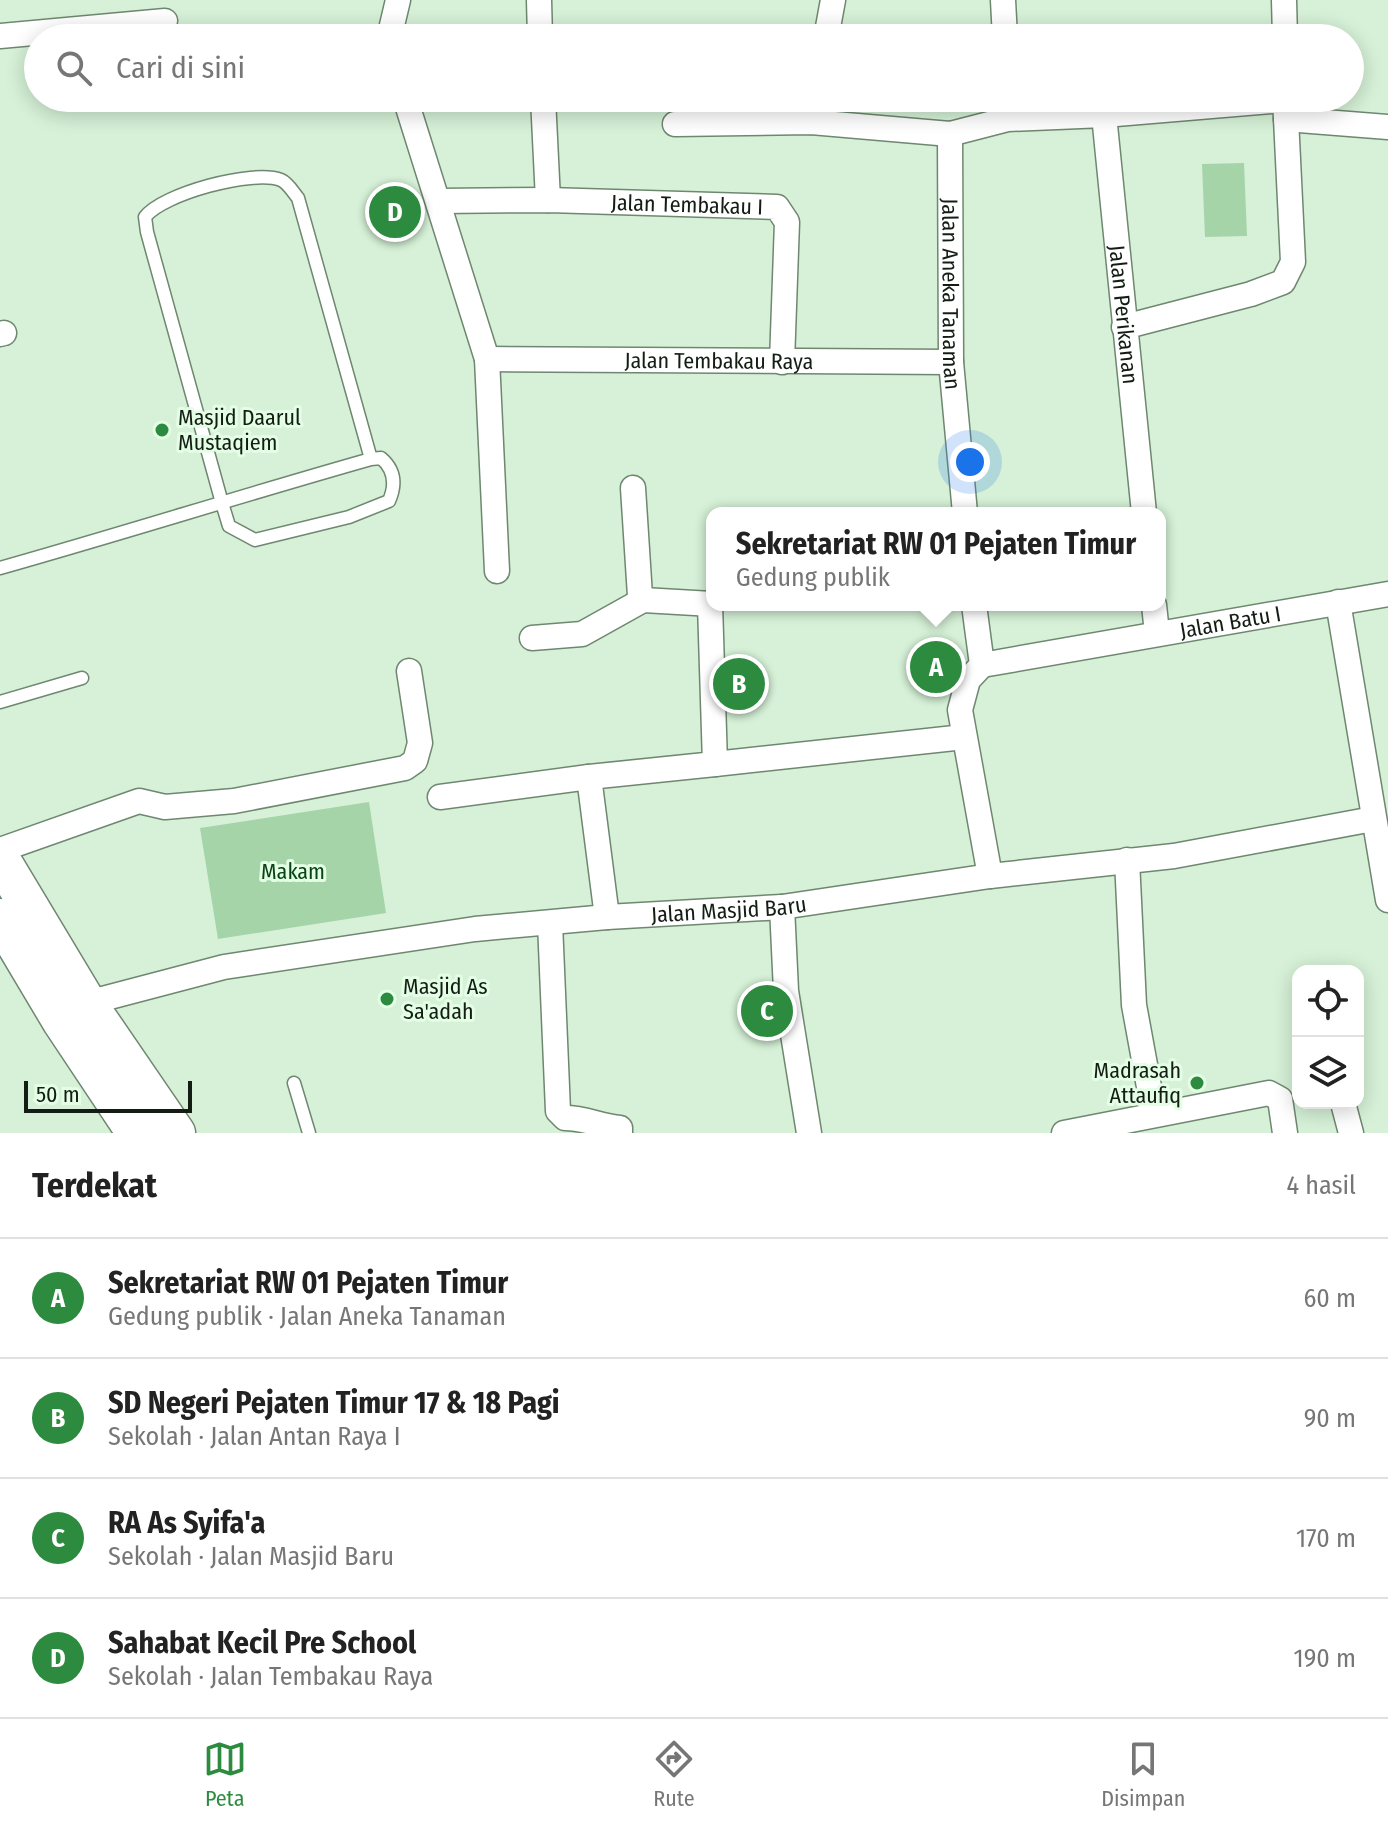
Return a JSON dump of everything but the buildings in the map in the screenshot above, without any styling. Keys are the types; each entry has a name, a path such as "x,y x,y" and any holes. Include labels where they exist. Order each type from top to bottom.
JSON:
{"main road":[{"path":"0,858 87,1003 176,1133"},
{"path":"0,919 13,957 136,1133"}],"street":[{"path":"392,24 398,0"},
{"path":"539,0 540,24"},
{"path":"829,24 833,0"},
{"path":"1003,0 1004,24"},
{"path":"1284,0 1285,24"},
{"path":"132,24 165,21"},
{"path":"0,36 24,34"},
{"path":"410,112 487,359 497,571"},
{"path":"544,112 548,200"},
{"path":"675,124 794,112"},
{"path":"825,112 950,134 1008,113 1104,115 1165,112"},
{"path":"1124,327 1251,294 1283,282 1293,262 1286,112"},
{"path":"1315,112 1388,127"},
{"name":"Jalan Perikanan","path":"1104,115 1143,507"},
{"name":"Jalan Aneka Tanaman","path":"950,134 951,362 964,507"},
{"name":"Jalan Tembakau I","path":"439,201 548,200 777,207 784,213 787,222 782,362"},
{"name":"Jalan Tembakau Raya","path":"487,359 951,362"},
{"path":"633,488 640,596 643,600"},
{"name":"Jalan Batu I","path":"982,665 1388,594"},
{"path":"532,638 582,634 643,600 706,604"},
{"path":"1338,602 1388,900"},
{"path":"711,611 715,764"},
{"path":"975,611 982,665 968,680 960,710 990,876"},
{"path":"1155,611 1157,633"},
{"path":"0,850 139,801 165,807 234,801 405,768 415,761 420,743 409,671"},
{"path":"440,797 589,777 964,737"},
{"path":"589,777 607,917"},
{"name":"Jalan Masjid Baru","path":"87,1003 224,967 475,929 607,917 782,907 990,876 1251,843 1373,819"},
{"path":"1127,860 1134,1005 1154,1114"},
{"path":"782,907 788,1004 809,1133"},
{"path":"550,923 558,1111 565,1118 586,1118 597,1126 620,1128 620,1133"},
{"path":"1064,1133 1269,1093 1280,1099 1285,1133"},
{"path":"1345,1109 1351,1133"}],"lane":[{"path":"0,568 222,503 371,459 381,458 390,465 395,488 389,501 349,517 255,540 229,526 222,503 147,232 145,217 152,208 172,197 225,183 269,178 282,180 298,198 371,459"},
{"path":"0,702 82,678"},
{"path":"294,1083 309,1133"}],"green space":[{"path":"1244,163 1247,236 1205,237 1202,164"},
{"name":"Makam","path":"369,802 386,913 218,939 200,828"}],"place":[{"name":"Sahabat Kecil Pre School","path":"395,212"},
{"name":"Masjid Daarul Mustaqiem","path":"162,430"},
{"name":"Sekretariat RW 01 Pejaten Timur","path":"936,667"},
{"name":"SD Negeri Pejaten Timur 17 & 18 Pagi","path":"739,684"},
{"name":"Masjid As Sa'adah","path":"387,999"},
{"name":"RA As Syifa'a","path":"767,1011"},
{"name":"Madrasah Attaufiq","path":"1197,1083"}]}
